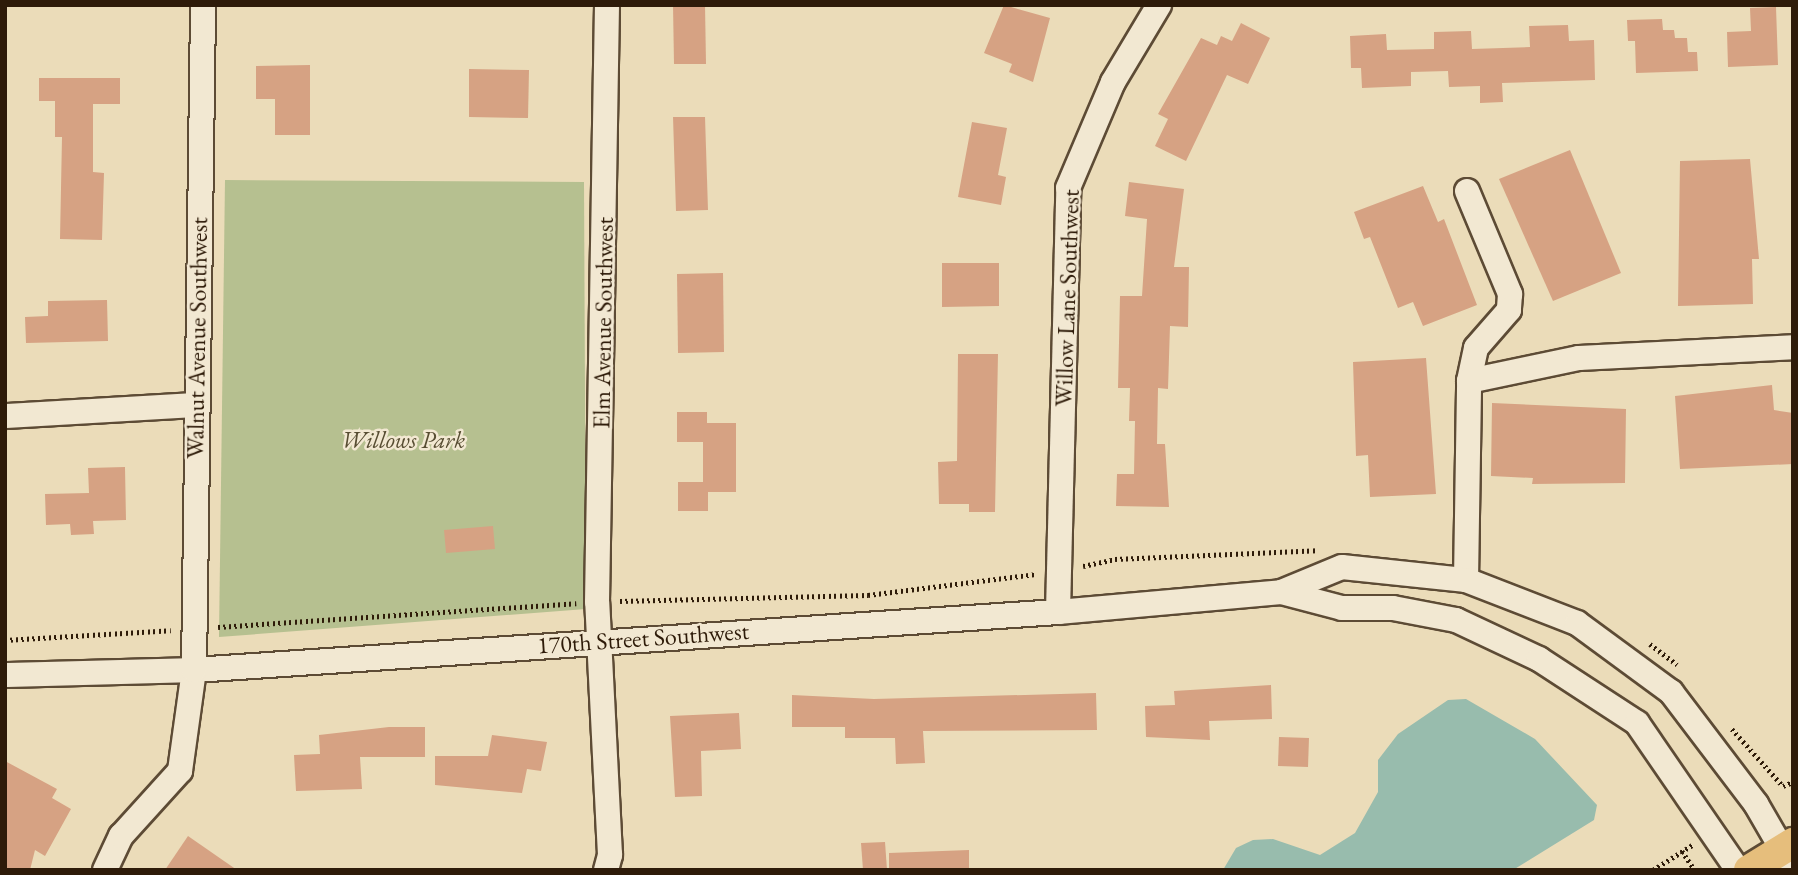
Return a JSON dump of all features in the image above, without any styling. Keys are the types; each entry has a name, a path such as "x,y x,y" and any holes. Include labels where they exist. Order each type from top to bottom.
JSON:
{"main road":[{"path":"1749,870 1789,853"}],"street":[{"name":"Walnut Avenue Southwest","path":"105,870 121,836 180,771 194,670 202,5"},
{"name":"Elm Avenue Southwest","path":"606,870 601,640 607,5"},
{"name":"Willow Lane Southwest","path":"1058,612 1068,188 1113,82 1159,5"},
{"path":"1466,580 1469,381 1476,348 1509,310 1510,294 1467,191"},
{"path":"1469,381 1579,358 1793,347"},
{"path":"5,416 196,405"},
{"name":"170th Street Southwest","path":"5,676 194,670 601,640 1058,612 1281,592 1342,567 1466,580 1577,623 1671,692 1756,804 1789,853"},
{"name":"170th Street Southwest","path":"1281,592 1342,608 1393,608 1456,620 1539,659 1637,723 1738,870"}],"path":[{"path":"1682,851 1695,870"}],"green space":[{"name":"Willows Park","path":"225,180 584,182 586,609 219,637"}],"shaded area":[{"path":"1466,699 1535,739 1597,805 1594,820 1513,870 1223,870 1236,848 1253,840 1273,839 1320,855 1355,833 1378,792 1378,760 1398,734 1448,700"}],"building":[{"path":"673,5 705,5 706,64 674,64"},
{"path":"1004,5 1050,18 1033,82 1009,72 1012,64 984,53"},
{"path":"1776,7 1778,65 1728,67 1727,32 1751,31 1750,8"},
{"path":"1662,19 1663,30 1674,30 1675,38 1687,38 1688,52 1697,52 1698,71 1636,73 1635,41 1628,41 1627,20"},
{"path":"1241,23 1270,38 1248,84 1227,75 1186,161 1155,146 1168,119 1158,114 1201,38 1217,45 1221,36 1232,41"},
{"path":"1568,25 1569,41 1594,40 1595,80 1502,83 1503,102 1480,103 1480,86 1449,87 1448,71 1411,72 1411,86 1362,88 1361,68 1351,68 1350,36 1386,34 1387,50 1434,49 1434,32 1471,31 1472,49 1530,47 1529,26"},
{"path":"310,65 310,135 275,135 275,99 256,99 256,66"},
{"path":"469,69 529,70 528,118 469,117"},
{"path":"39,78 120,78 120,104 93,104 93,172 104,173 102,240 60,239 62,137 55,137 55,101 39,101"},
{"path":"673,117 705,117 708,210 676,211"},
{"path":"972,122 1007,128 998,175 1006,177 1001,205 958,197"},
{"path":"1570,150 1621,273 1553,301 1499,179"},
{"path":"1750,159 1759,259 1752,259 1753,304 1678,306 1680,161"},
{"path":"1129,182 1184,189 1174,267 1189,267 1188,327 1170,326 1168,389 1158,388 1157,444 1165,444 1169,507 1116,506 1117,474 1134,474 1135,421 1129,421 1130,388 1118,388 1120,296 1142,296 1147,219 1125,216"},
{"path":"1423,186 1438,222 1444,219 1477,305 1423,326 1413,302 1398,308 1370,237 1364,239 1354,212"},
{"path":"942,263 999,263 999,306 942,307"},
{"path":"723,273 724,352 678,353 677,274"},
{"path":"107,300 108,341 26,343 25,317 48,316 48,301"},
{"path":"958,354 998,354 995,512 969,512 969,504 939,504 938,462 957,461"},
{"path":"1426,358 1436,494 1370,497 1368,455 1356,456 1353,362"},
{"path":"1772,385 1774,410 1793,413 1793,464 1680,469 1675,396"},
{"path":"1492,403 1626,409 1625,483 1532,484 1533,478 1491,476"},
{"path":"677,412 707,412 707,423 736,423 736,492 708,492 708,511 678,511 678,482 703,482 703,442 677,442"},
{"path":"125,467 126,520 93,521 94,534 71,535 70,524 46,525 45,494 89,493 88,468"},
{"path":"493,526 495,549 446,553 444,530"},
{"path":"1271,685 1272,719 1209,721 1210,740 1146,737 1145,706 1175,705 1174,691"},
{"path":"1096,693 1097,730 923,731 925,763 896,764 895,738 845,738 845,727 792,727 792,695 874,699"},
{"path":"739,713 741,749 701,751 702,796 675,797 670,716"},
{"path":"389,727 425,727 425,757 360,757 362,789 296,791 294,755 320,754 319,735"},
{"path":"492,735 547,742 541,771 527,769 522,793 435,785 435,756 488,756"},
{"path":"1279,737 1309,738 1308,767 1278,766"},
{"path":"5,761 57,789 52,798 71,809 45,856 35,850 30,870 5,870"},
{"path":"188,836 237,870 165,870"},
{"path":"885,842 887,870 863,870 861,843"},
{"path":"969,850 969,870 889,870 889,853"}]}
